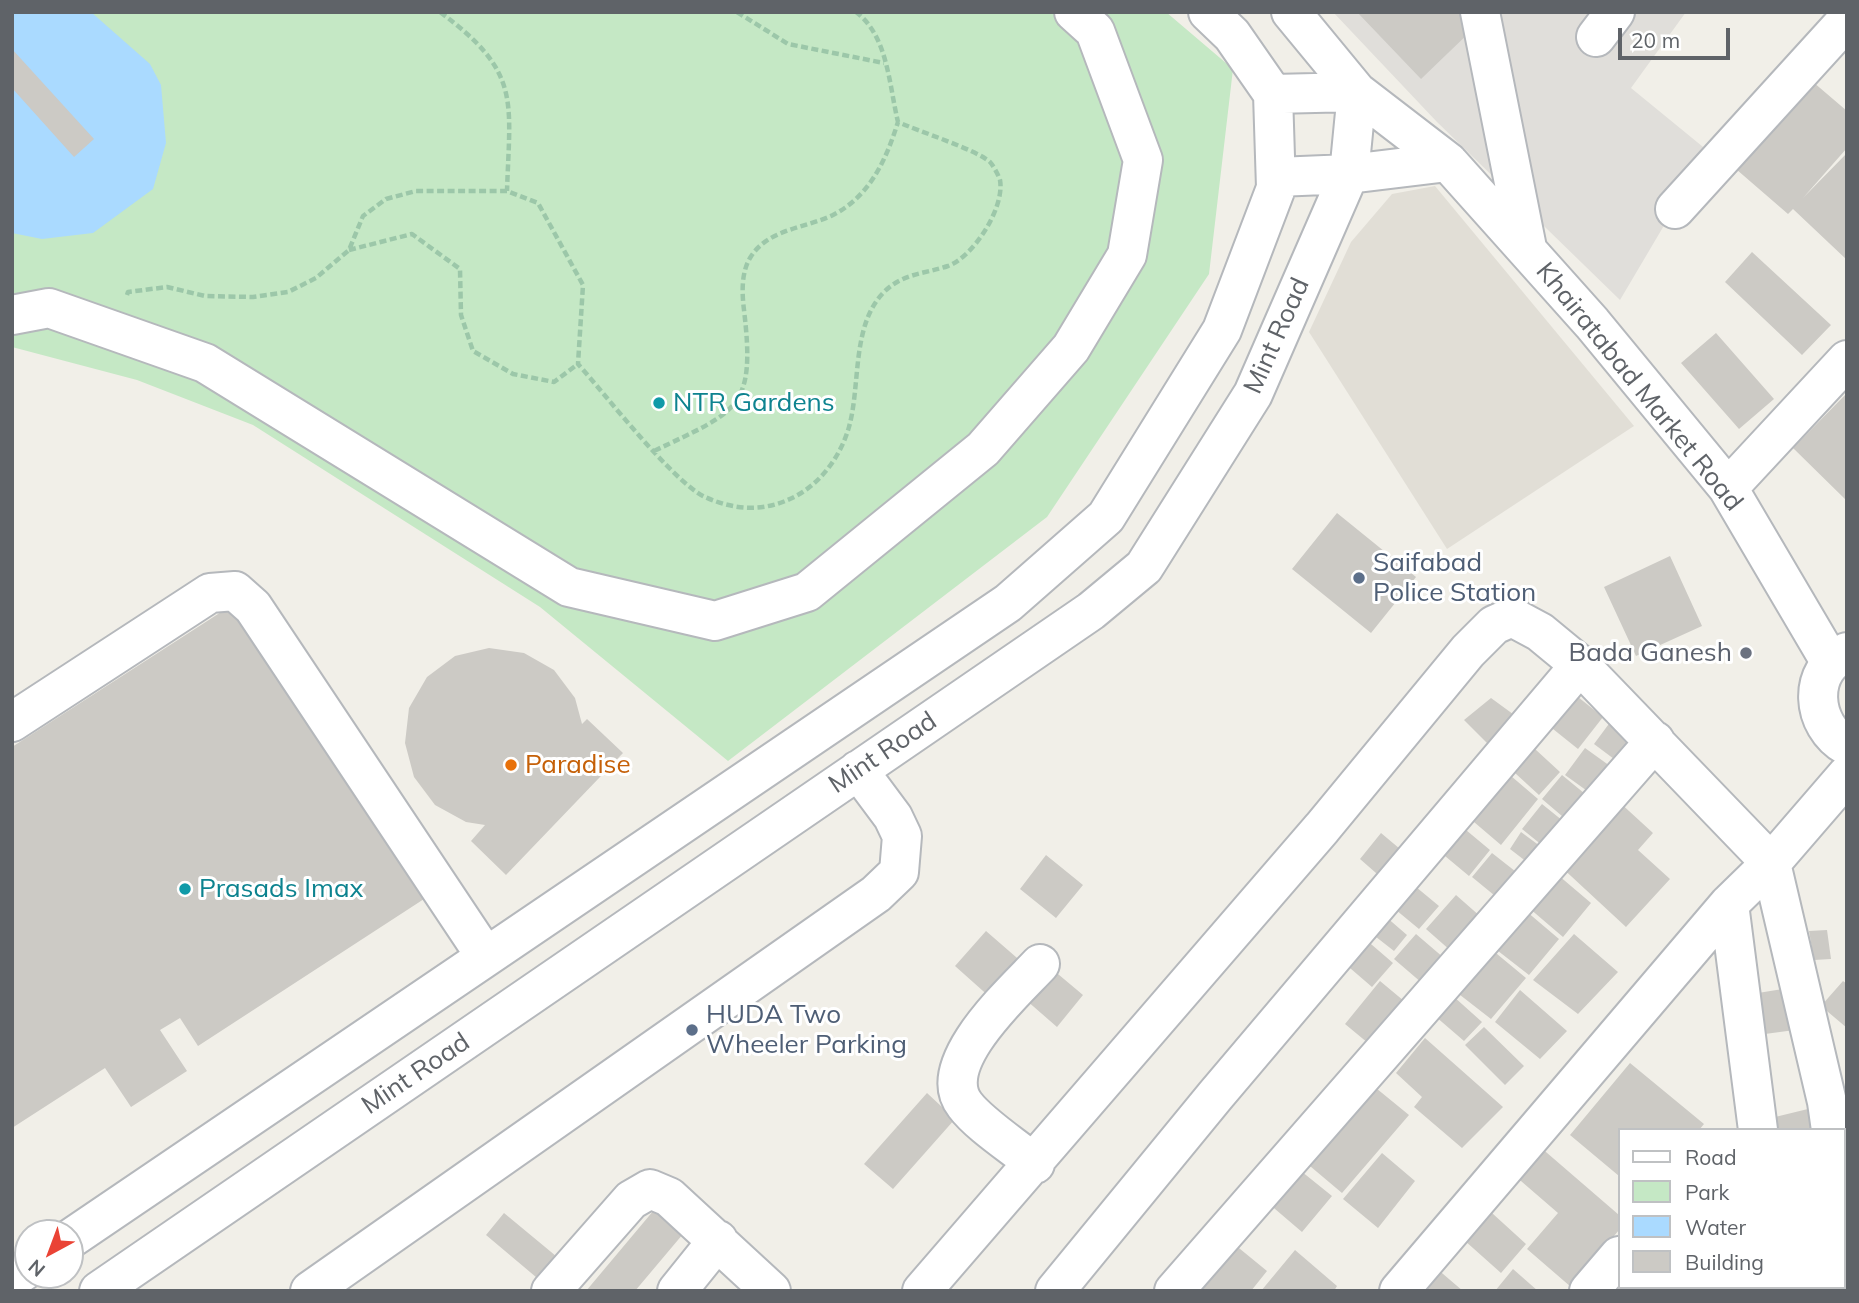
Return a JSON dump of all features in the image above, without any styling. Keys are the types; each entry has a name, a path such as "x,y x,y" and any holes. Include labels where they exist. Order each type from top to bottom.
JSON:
{"street":[{"path":"12,315 49,309 205,363 569,587 715,621 807,592 983,449 1071,348 1127,256 1143,160 1095,31 1074,12"},
{"path":"1208,12 1232,35 1273,94 1357,92"},
{"path":"1291,12 1357,92"},
{"path":"1480,12 1527,250"},
{"path":"1675,209 1847,20"},
{"name":"Mint Road","path":"125,1284 858,770 1091,611 1144,567 1253,394 1349,174 1357,92"},
{"name":"Khairatabad Market Road","path":"1357,92 1448,162 1527,250 1728,488 1839,658 1819,684 1817,707 1826,729 1847,746"},
{"name":"Mint Road","path":"84,1230 1007,603 1106,517 1222,330 1276,188 1273,94"},
{"path":"1277,177 1349,174 1448,162"},
{"path":"1728,488 1847,360"},
{"path":"1106,517 1144,567"},
{"path":"12,722 210,593 235,591 253,607 486,957"},
{"path":"922,1291 1035,1164 1322,828 1468,651 1493,625 1512,617 1540,632 1580,665 1771,863 1835,1104"},
{"path":"1055,1291 1215,1096 1580,665"},
{"path":"1174,1291 1655,741"},
{"path":"310,1291 876,894 899,872 902,836 893,817 858,770"},
{"path":"1399,1291 1729,904 1771,863 1847,775"},
{"path":"1729,904 1757,1115 1732,1128"},
{"path":"1035,1164 965,1106 956,1085 959,1065 986,1023 1041,964"},
{"path":"551,1291 631,1200 650,1189 668,1197 718,1240 764,1288"},
{"path":"677,1291 718,1240"},
{"path":"1589,1291 1618,1257"}],"path":[{"path":"440,12 467,32 496,64 507,89 510,114 507,191"},
{"path":"737,12 788,44 885,63"},
{"path":"654,450 719,420 733,409 746,380 750,359 743,303 744,271 751,256 762,244 786,230 832,215 858,198 876,176 888,154 898,122 885,63 871,24 856,12"},
{"path":"349,250 363,216 386,199 416,191 507,191 538,203 583,285 578,364 654,450 704,497 745,509 778,506 820,480 836,457 849,429 863,333 877,303 900,279 950,265 967,253 993,219 1000,181 990,162 898,122"},
{"path":"119,334 128,292 167,287 205,296 253,297 288,292 316,278 349,250 412,234 460,269 461,315 473,351 513,374 554,382 578,364"}],"shaded area":[{"path":"1333,12 1686,12 1631,88 1708,151 1620,300 1437,122"},
{"path":"1435,186 1634,426 1447,549 1309,332 1351,242 1392,194"}],"green space":[{"name":"NTR Gardens","path":"12,12 1166,12 1233,69 1209,274 1047,517 728,761 540,607 253,425 137,380 12,347"}],"water":[{"path":"12,12 91,12 150,64 161,85 166,143 153,189 93,233 42,239 12,233"}],"building":[{"path":"1357,12 1459,12 1474,28 1421,79"},
{"path":"12,49 94,139 74,157 12,88"},
{"path":"1806,76 1847,111 1847,148 1803,198 1847,153 1847,260 1793,209 1788,214 1729,163"},
{"path":"1752,252 1831,325 1802,355 1725,282"},
{"path":"1716,333 1774,399 1739,429 1681,363"},
{"path":"1847,393 1847,501 1793,448"},
{"path":"1337,513 1416,577 1371,633 1292,569"},
{"path":"1670,556 1702,626 1636,656 1604,587"},
{"name":"Prasads Imax","path":"232,605 424,899 198,1046 180,1018 160,1030 187,1071 131,1107 105,1068 12,1128 12,747"},
{"name":"Paradise","path":"489,648 524,653 554,670 575,698 582,724 587,719 623,753 506,875 471,841 485,825 466,822 435,805 414,777 405,743 409,708 427,677 455,656"},
{"path":"1573,693 1603,717 1578,749 1548,725"},
{"path":"1491,698 1517,717 1491,747 1464,720"},
{"path":"1614,717 1643,738 1622,765 1594,744"},
{"path":"1585,748 1610,766 1590,793 1565,775"},
{"path":"1535,749 1560,772 1539,795 1515,773"},
{"path":"1562,775 1590,798 1569,822 1542,799"},
{"path":"1511,776 1538,799 1501,845 1474,822"},
{"path":"1617,800 1653,833 1638,850 1670,879 1626,927 1558,864"},
{"path":"1542,804 1568,825 1548,850 1522,829"},
{"path":"1466,830 1490,850 1469,876 1445,856"},
{"path":"1521,832 1544,849 1532,866 1510,849"},
{"path":"1381,833 1406,854 1384,880 1360,859"},
{"path":"1492,853 1520,875 1500,900 1472,877"},
{"path":"1046,855 1083,885 1056,918 1020,889"},
{"path":"1558,875 1591,903 1563,937 1529,908"},
{"path":"1410,882 1439,906 1419,929 1390,905"},
{"path":"1456,895 1481,917 1451,951 1426,929"},
{"path":"1526,911 1559,939 1529,975 1493,947"},
{"path":"1385,916 1407,935 1394,951 1371,933"},
{"path":"1827,930 1831,959 1814,960 1809,931"},
{"path":"986,931 1024,964 992,999 955,966"},
{"path":"1416,934 1444,958 1422,983 1394,959"},
{"path":"1574,934 1618,972 1578,1014 1533,980"},
{"path":"1364,938 1393,963 1372,987 1343,962"},
{"path":"1491,949 1526,978 1491,1019 1455,991"},
{"path":"1052,969 1083,995 1057,1027 1026,1000"},
{"path":"1380,981 1410,1006 1374,1048 1345,1024"},
{"path":"1843,981 1847,984 1847,1028 1821,1006"},
{"path":"1795,987 1802,1029 1765,1034 1758,993"},
{"path":"1520,990 1567,1031 1540,1059 1495,1022"},
{"path":"1453,996 1482,1022 1464,1041 1435,1016"},
{"path":"1484,1027 1524,1066 1505,1085 1465,1045"},
{"path":"1425,1038 1503,1107 1462,1148 1414,1107 1422,1097 1396,1073"},
{"path":"1630,1063 1704,1124 1701,1128 1618,1128 1618,1175 1570,1135"},
{"path":"1371,1084 1409,1115 1342,1193 1304,1161"},
{"path":"927,1093 955,1119 893,1189 864,1164"},
{"path":"1812,1108 1815,1128 1773,1128 1771,1118"},
{"path":"1539,1146 1618,1214 1618,1231 1571,1287 1527,1249 1558,1213 1514,1175"},
{"path":"1382,1153 1415,1181 1378,1228 1343,1199"},
{"path":"1296,1167 1332,1196 1302,1232 1268,1203"},
{"path":"1481,1203 1526,1244 1501,1273 1455,1232"},
{"path":"654,1210 683,1234 635,1291 586,1291"},
{"path":"504,1213 568,1266 549,1288 486,1235"},
{"path":"1234,1244 1267,1271 1251,1291 1196,1291"},
{"path":"1295,1250 1337,1286 1334,1291 1261,1291"},
{"path":"1429,1262 1463,1291 1416,1291"},
{"path":"1513,1269 1538,1291 1495,1291"},
{"path":"1643,1289 1666,1289 1664,1291"},
{"path":"1671,1289 1734,1289 1732,1291"},
{"path":"1792,1289 1834,1291 1793,1291"}],"place":[{"name":"NTR Gardens","path":"659,403"},
{"name":"Saifabad Police Station","path":"1359,578"},
{"name":"Bada Ganesh","path":"1746,653"},
{"name":"Paradise","path":"511,765"},
{"name":"Prasads Imax","path":"185,889"},
{"name":"HUDA Two Wheeler Parking","path":"692,1030"}]}
